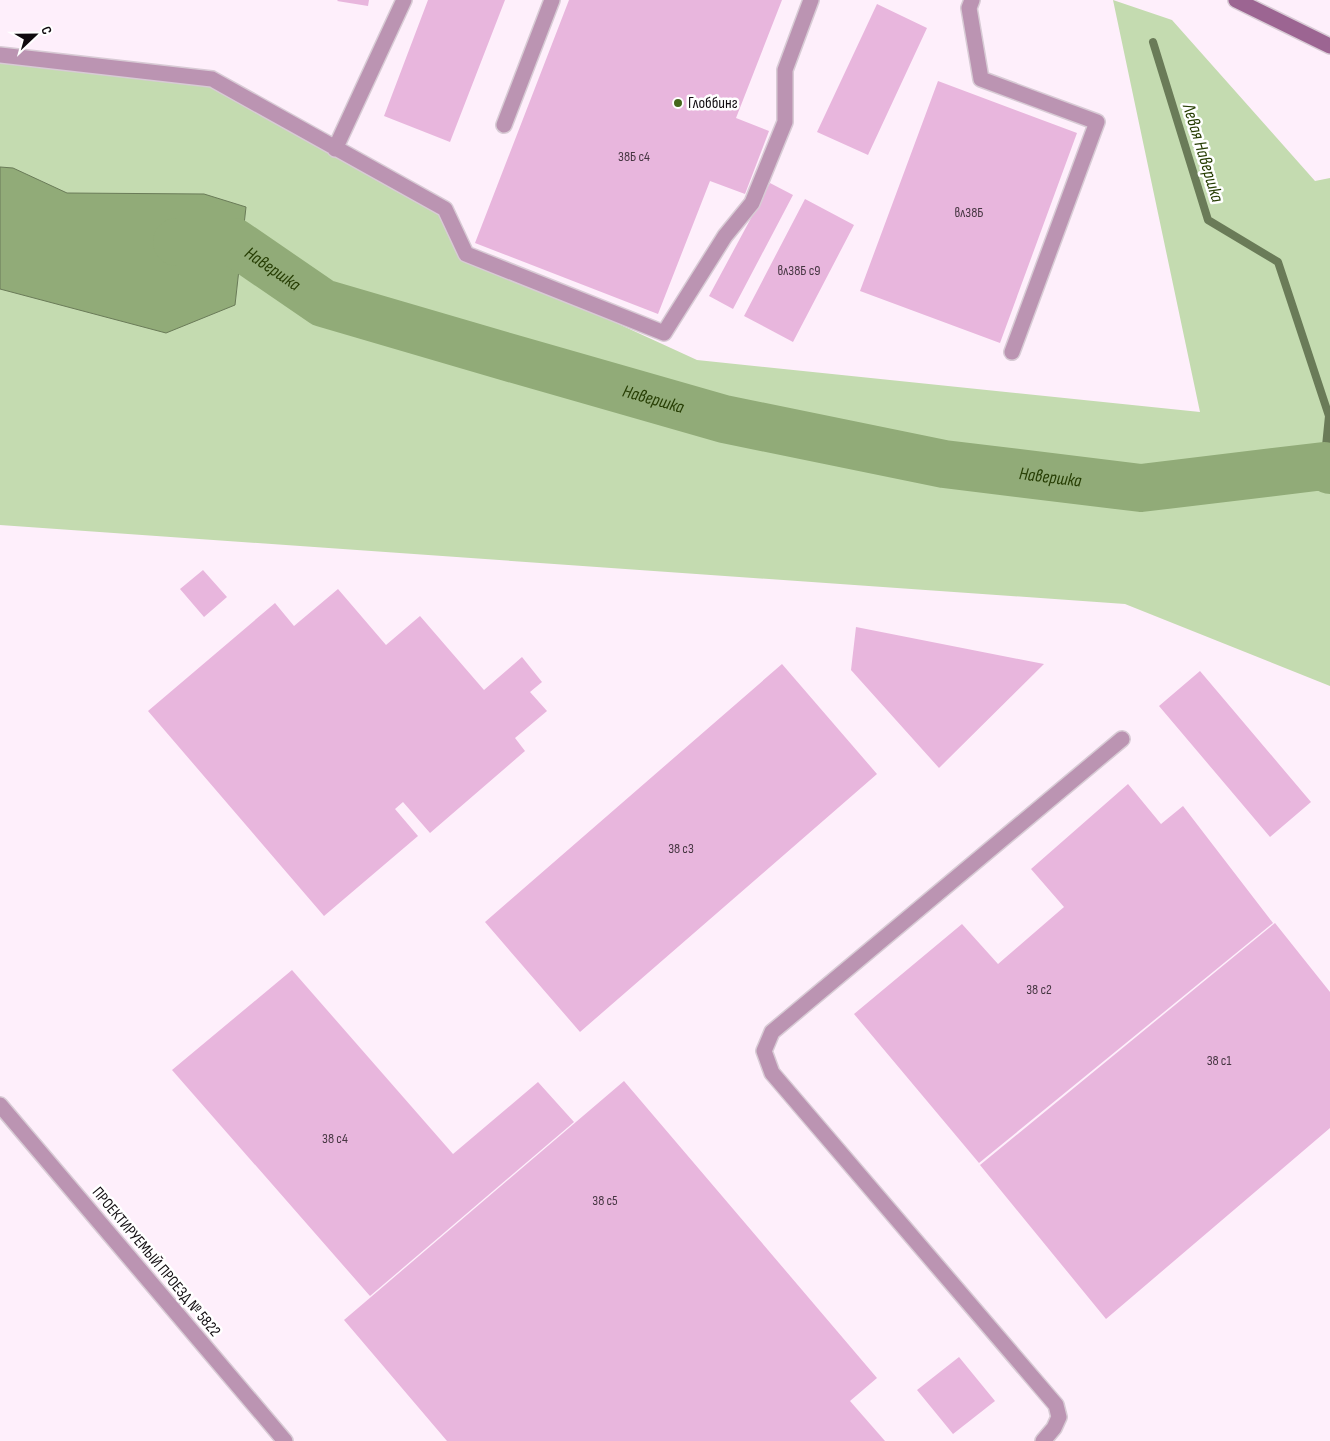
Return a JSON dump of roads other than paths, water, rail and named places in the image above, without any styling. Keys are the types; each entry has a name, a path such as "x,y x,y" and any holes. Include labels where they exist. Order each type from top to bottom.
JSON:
{"main road":[{"path":"1236,0 1330,46"}],"lane":[{"path":"336,149 404,0"},
{"path":"504,125 552,0"},
{"path":"0,55 212,79 445,209 466,254 664,333 725,236 752,202 785,122 784,70 811,0"},
{"path":"972,0 969,8 981,79 1097,122 1012,352"},
{"path":"1043,1441 1054,1428 1059,1416 1056,1405 772,1073 764,1051 772,1032 1122,739"},
{"name":"ПРОЕКТИРУЕМЫЙ ПРОЕЗД № 5822","path":"0,1106 285,1441"}],"waterway":[{"name":"Левая Навершка","path":"1153,42 1208,220 1278,262 1329,416 1324,466"},
{"name":"Навершка","path":"177,242 234,242 323,303 504,356 724,419 944,464 1141,488 1324,466 1330,470"}],"place":[{"name":"Глоббинг","path":"678,103"}]}
